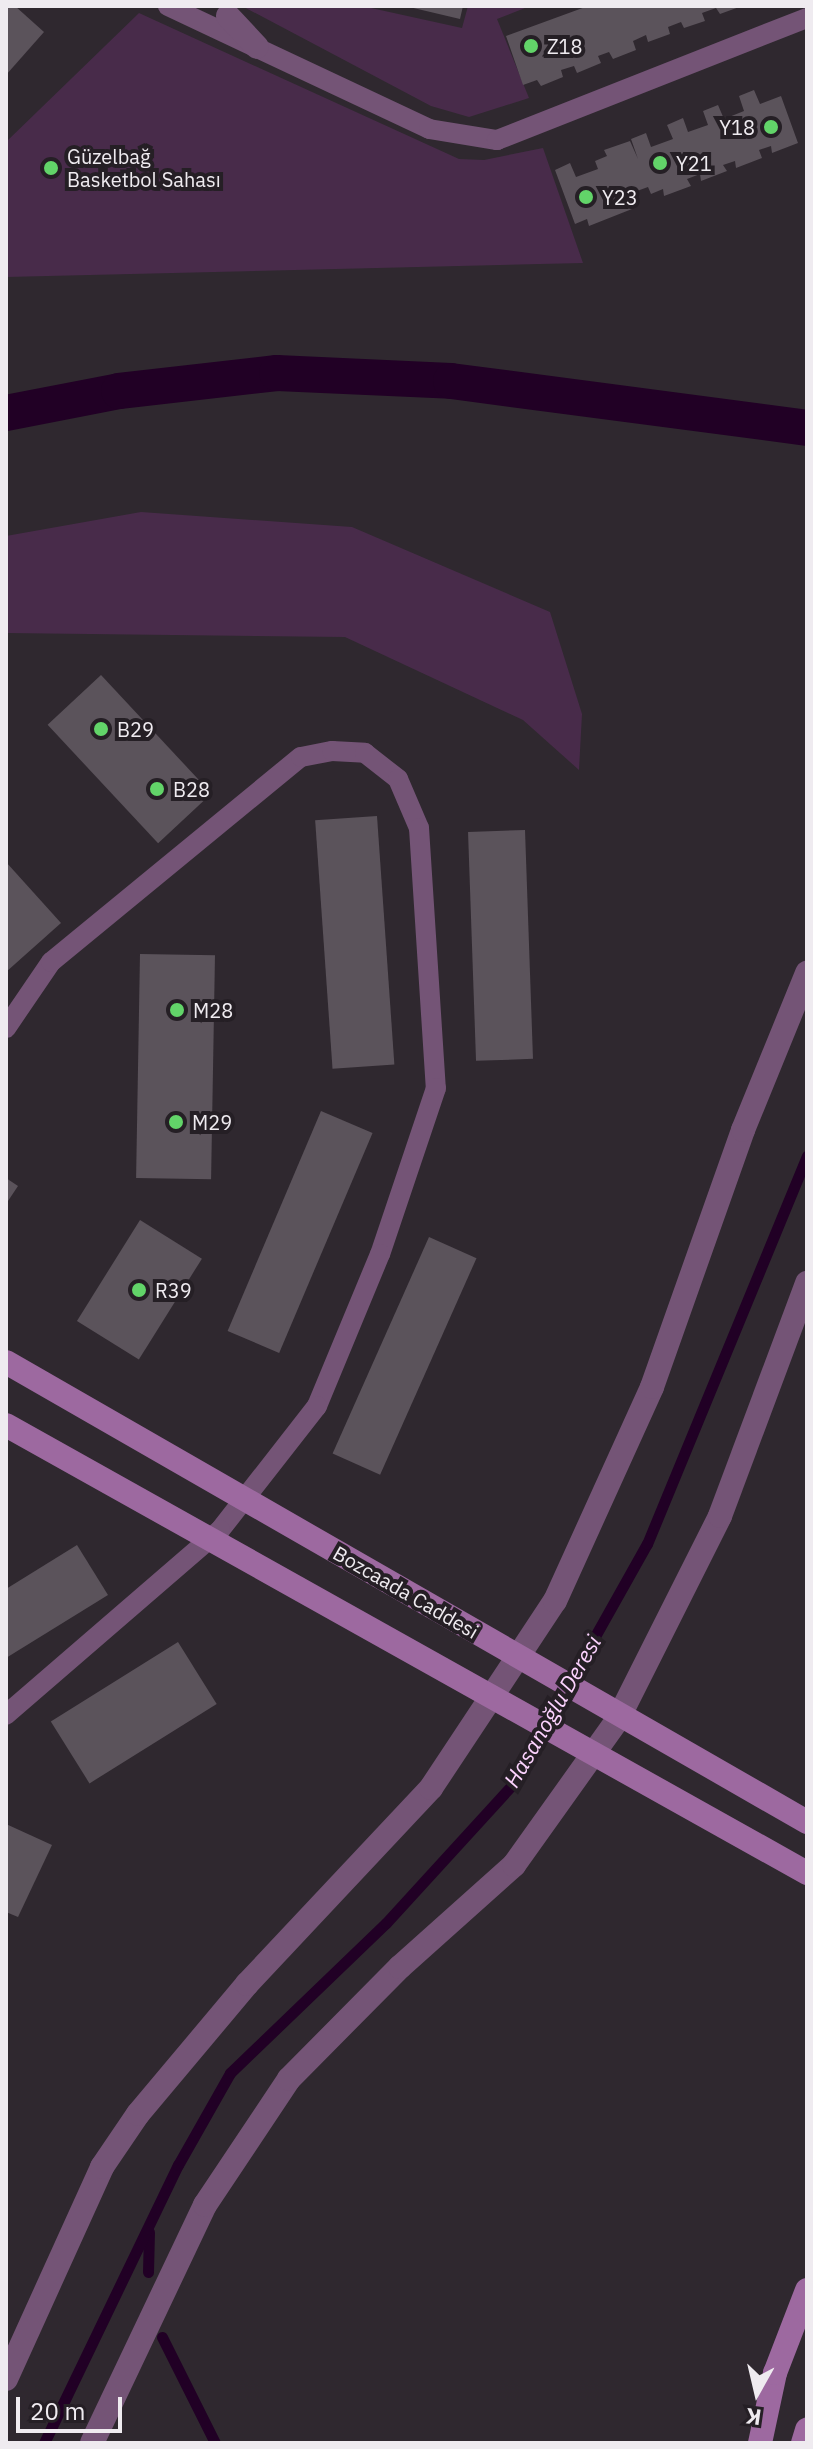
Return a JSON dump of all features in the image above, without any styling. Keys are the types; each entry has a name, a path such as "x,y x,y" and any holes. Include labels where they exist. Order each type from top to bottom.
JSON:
{"street":[{"path":"228,16 257,47"},
{"path":"6,2379 102,2167 138,2114 247,1984 431,1788 555,1601 652,1387 743,1130 807,973"},
{"path":"92,2443 205,2205 289,2079 400,1967 514,1865 618,1719 720,1516 807,1283"},
{"name":"Bozcaada Caddesi","path":"6,1362 807,1822"},
{"path":"6,1425 807,1873"},
{"path":"760,2443 775,2373 807,2290"},
{"path":"803,2443 807,2430"}],"lane":[{"path":"168,6 429,129 497,140 807,18"},
{"path":"6,1028 51,962 301,757 332,751 365,753 398,779 419,828 436,1088 380,1254 317,1406 220,1530 6,1715"}],"shaded area":[{"path":"242,6 362,6 462,28 468,6 530,6 497,19 529,98 469,117 431,106"},
{"path":"139,13 459,159 484,160 543,148 583,263 6,277 6,142"},
{"path":"141,512 352,527 550,612 582,714 579,770 523,720 345,637 6,633 6,536"}],"building":[{"path":"6,6 15,6 44,32 6,75"},
{"path":"405,6 463,6 460,19"},
{"path":"588,6 742,6 720,14 716,8 702,13 705,21 684,28 681,22 668,27 670,34 648,42 646,35 633,41 636,50 613,59 609,52 598,56 601,63 577,73 574,66 561,70 563,77 541,86 537,80 523,85 506,36"},
{"path":"754,90 760,104 781,96 798,143 772,153 771,146 759,150 762,158 736,168 735,161 723,165 727,171 701,181 700,174 687,179 691,186 664,196 663,189 651,194 648,187 626,195 632,209 589,226 587,219 575,224 555,170 570,163 576,177 598,169 595,161 607,156 604,150 630,141 638,159 631,139 646,133 651,147 673,139 667,125 683,118 688,132 708,125 703,111 718,105 724,119 744,111 739,96"},
{"path":"101,675 211,793 158,843 48,725"},
{"path":"377,816 394,1064 333,1069 315,820"},
{"path":"525,830 533,1059 476,1061 468,832"},
{"path":"6,862 61,923 6,972"},
{"path":"140,954 215,955 211,1179 136,1178"},
{"path":"321,1111 373,1133 279,1353 228,1331"},
{"path":"6,1178 18,1186 6,1204"},
{"name":"R39","path":"140,1220 202,1259 139,1360 77,1321"},
{"path":"429,1237 477,1258 380,1475 333,1454"},
{"path":"77,1545 108,1595 6,1658 6,1589"},
{"path":"178,1642 217,1704 89,1783 51,1721"},
{"path":"6,1824 52,1845 18,1917 6,1912"}],"waterway":[{"path":"6,413 119,391 277,373 451,381 807,428"},
{"name":"Hasanoğlu Deresi","path":"44,2443 178,2165 230,2073 386,1923 511,1786 647,1544 807,1156"},
{"name":"Hasanoğlu Deresi","path":"148,2272 149,2232"},
{"name":"Hasanoğlu Deresi","path":"162,2337 215,2443"}],"place":[{"name":"Z18","path":"531,46"},
{"name":"Y18","path":"771,127"},
{"name":"Y21","path":"660,163"},
{"name":"Güzelbağ Basketbol Sahası","path":"51,168"},
{"name":"Y23","path":"586,197"},
{"name":"B29","path":"101,729"},
{"name":"B28","path":"157,789"},
{"name":"M28","path":"177,1010"},
{"name":"M29","path":"176,1122"},
{"name":"R39","path":"139,1290"}]}
